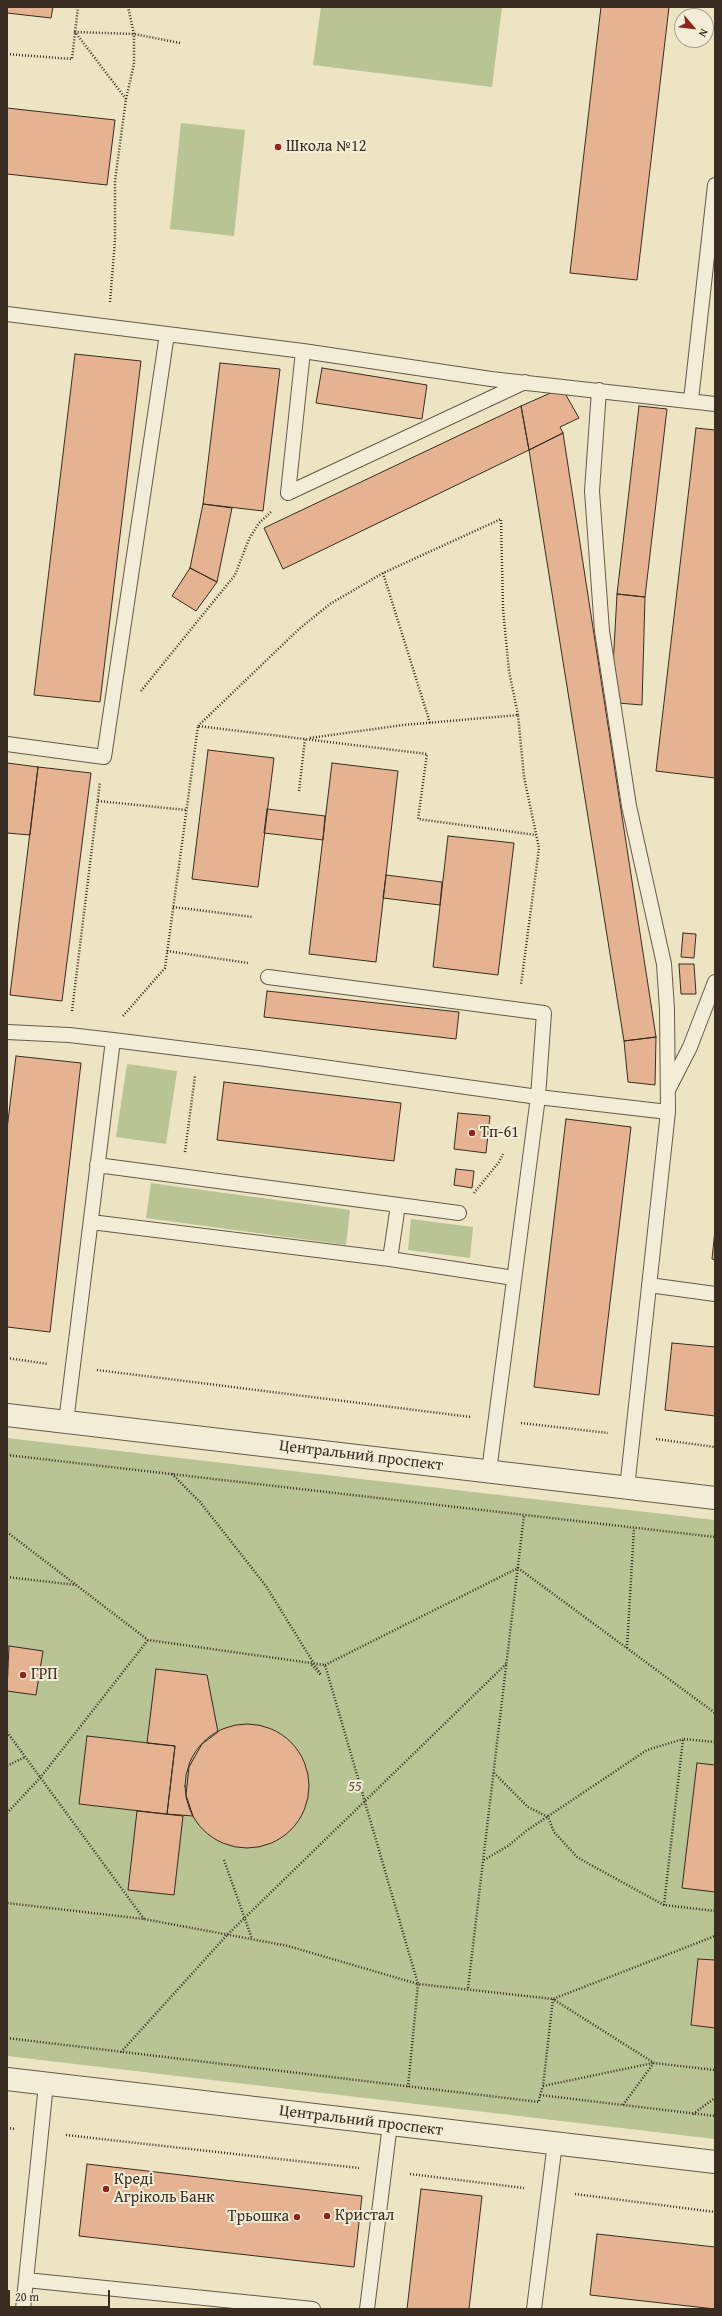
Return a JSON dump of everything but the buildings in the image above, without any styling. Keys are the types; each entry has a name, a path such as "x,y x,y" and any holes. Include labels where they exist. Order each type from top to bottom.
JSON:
{"street":[{"name":"Центральний проспект","path":"7,1415 715,1498"},
{"name":"Центральний проспект","path":"7,2079 715,2162"}],"lane":[{"path":"691,400 715,185"},
{"path":"7,314 303,351 525,382 691,400 715,404"},
{"path":"7,744 104,757 167,334"},
{"path":"288,493 303,351"},
{"path":"288,493 525,382"},
{"path":"599,390 592,491 602,631 629,806 664,964 668,1090 668,1112 627,1488"},
{"path":"268,978 544,1013 538,1097 489,1471"},
{"path":"668,1090 690,1047 715,982"},
{"path":"7,1032 69,1035 113,1040 538,1097 668,1112"},
{"path":"66,1422 113,1040"},
{"path":"97,1166 459,1213"},
{"path":"390,1259 398,1205"},
{"path":"91,1222 390,1259 514,1278"},
{"path":"649,1285 715,1294"},
{"path":"23,2309 46,2084"},
{"path":"367,2309 390,2124"},
{"path":"534,2309 554,2143"},
{"path":"26,2280 313,2309"}],"path":[{"path":"7,54 72,59 78,7"},
{"path":"106,326 111,299 115,240 115,181 126,99 134,64 134,34 128,7"},
{"path":"75,32 134,34 180,43"},
{"path":"75,32 126,99"},
{"path":"137,698 144,684 187,637 231,580 249,539 259,523 288,493"},
{"path":"113,1040 124,1012 165,968 198,726 299,629 330,604 383,574 501,519 502,608 509,671 518,715 524,777 539,848 518,1010"},
{"path":"383,574 430,723"},
{"path":"305,739 430,723 518,715"},
{"path":"198,726 426,754 418,819 536,835"},
{"path":"299,791 305,739"},
{"path":"69,1035 104,757"},
{"path":"98,801 186,810"},
{"path":"173,907 253,917"},
{"path":"167,951 270,967 268,978"},
{"path":"182,1176 198,1051"},
{"path":"459,1213 499,1162 506,1149"},
{"path":"7,1358 496,1420 715,1446"},
{"path":"7,1455 715,1537"},
{"path":"172,1474 200,1502 266,1586 321,1675 310,1664"},
{"path":"468,1988 524,1515"},
{"path":"627,1648 634,1528"},
{"path":"7,1532 148,1640 310,1664 325,1665 518,1568"},
{"path":"518,1568 715,1713"},
{"path":"7,1577 77,1586"},
{"path":"7,1813 40,1778 148,1640"},
{"path":"120,2052 227,1935 506,1664"},
{"path":"325,1665 418,1984 408,2087"},
{"path":"7,1732 144,1920"},
{"path":"483,1860 508,1846 647,1750 683,1739 715,1742"},
{"path":"664,1905 683,1739"},
{"path":"7,1766 25,1757"},
{"path":"494,1773 528,1806 548,1817 554,1832 577,1857 664,1905 715,1911"},
{"path":"224,1860 252,1939"},
{"path":"7,1903 144,1920 288,1946 418,1984 468,1988 553,1999 654,2063"},
{"path":"553,1999 715,1936"},
{"path":"7,2038 539,2102 543,2086 553,1999"},
{"path":"623,2105 654,2063"},
{"path":"543,2086 654,2063 715,2070"},
{"path":"540,2095 715,2116"},
{"path":"693,2114 715,2098"}],"green space":[{"path":"321,7 502,7 492,87 313,65"},
{"path":"181,123 245,130 234,236 170,229"},
{"path":"127,1064 177,1071 166,1144 116,1137"},
{"path":"151,1183 350,1210 346,1245 146,1218"},
{"path":"411,1219 473,1227 470,1258 408,1250"},
{"name":"55","path":"7,1438 715,1520 715,2139 7,2056"}],"place":[{"name":"Школа №12","path":"278,147"},
{"name":"Тп-61","path":"472,1133"},
{"name":"ГРП","path":"23,1675"},
{"name":"Креді Агріколь Банк","path":"106,2189"},
{"name":"Кристал","path":"327,2216"},
{"name":"Трьошка","path":"297,2217"}]}
